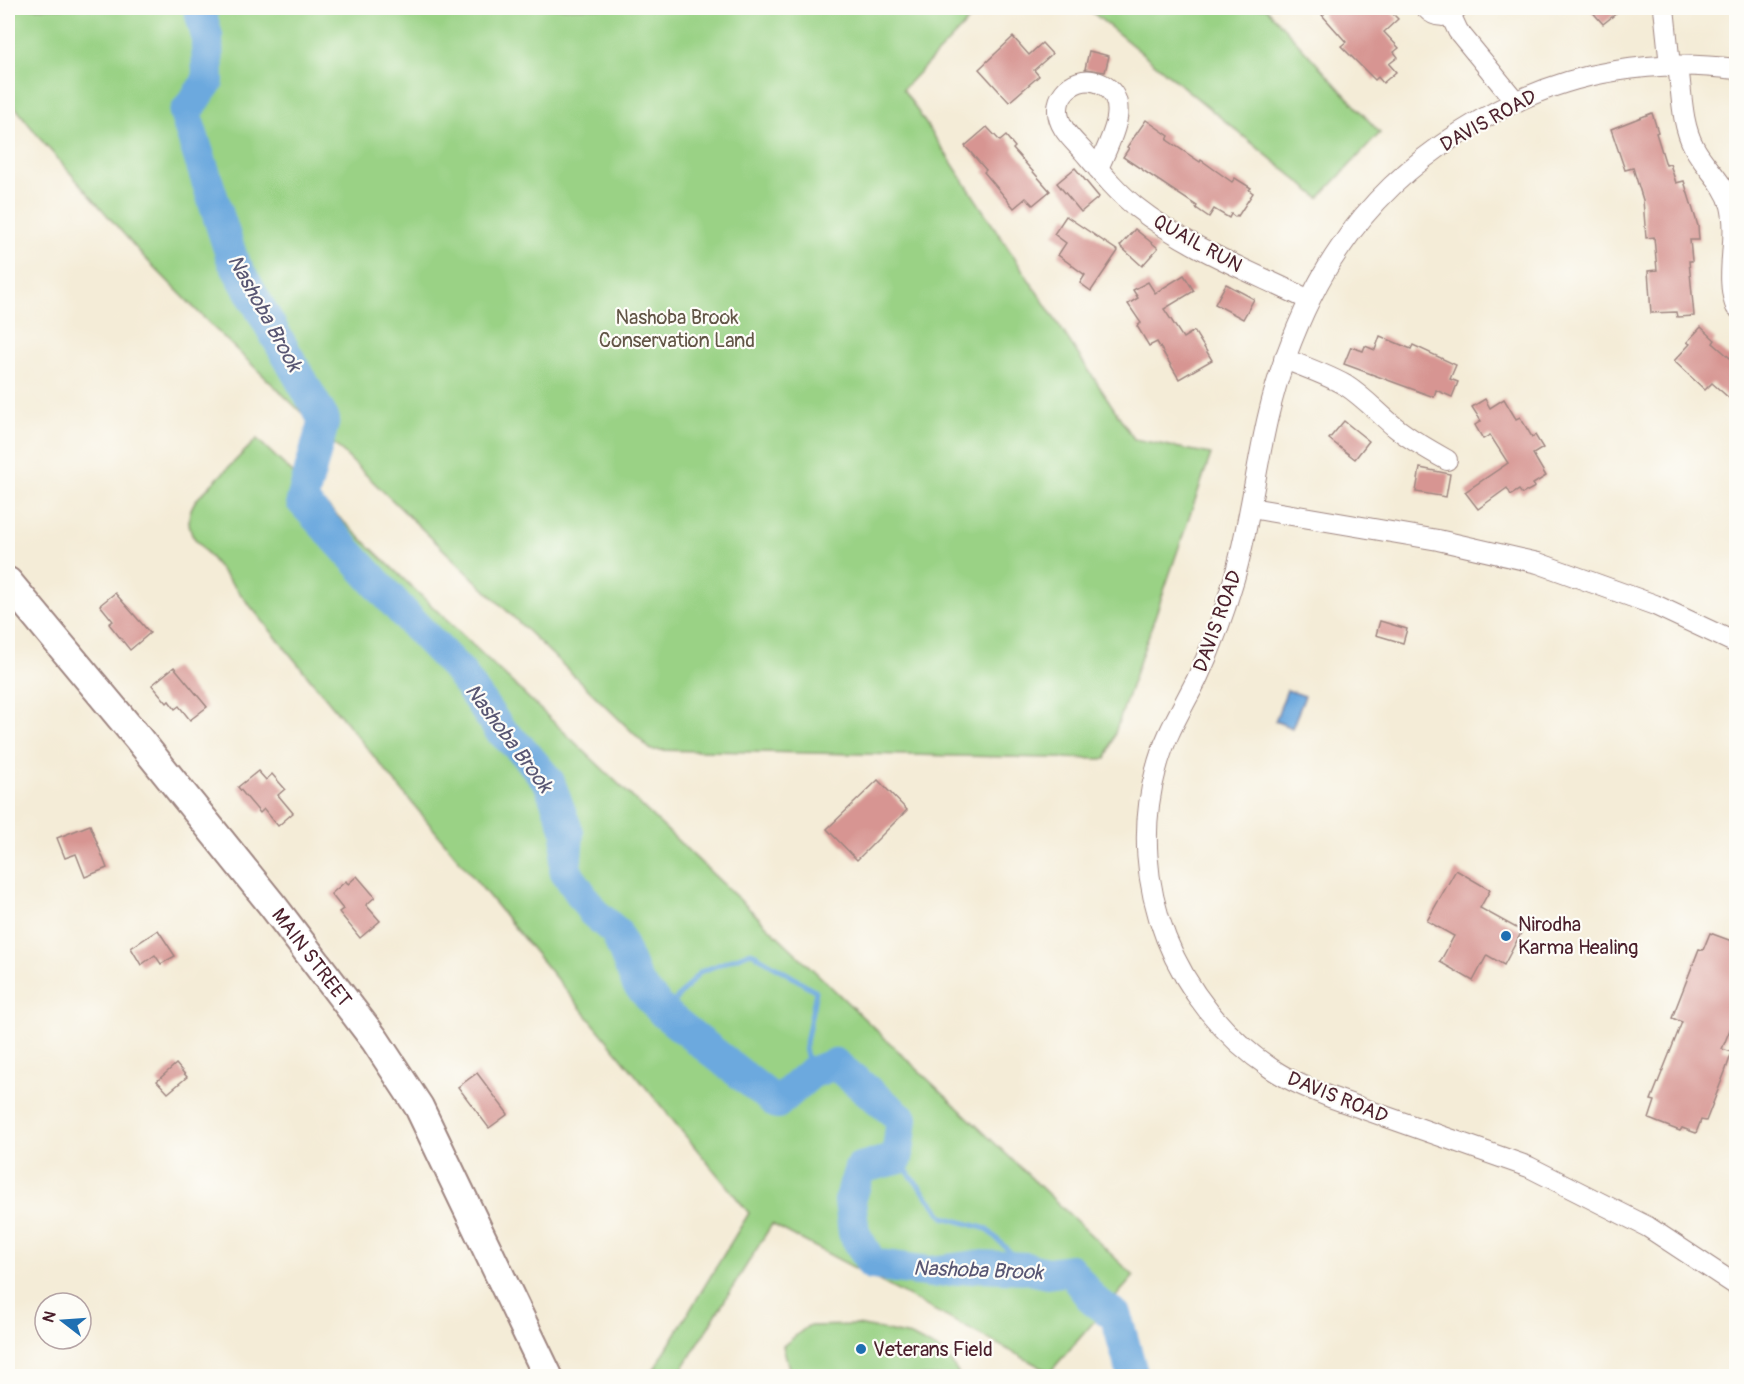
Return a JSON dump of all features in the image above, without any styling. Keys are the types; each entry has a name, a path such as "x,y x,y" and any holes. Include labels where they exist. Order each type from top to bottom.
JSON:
{"main road":[{"name":"MAIN STREET","path":"8,582 266,897 375,1040 419,1107 549,1377"}],"street":[{"path":"1426,8 1434,15 1442,16 1453,11 1458,32 1516,102"},
{"path":"1664,8 1689,136 1701,158 1719,182 1730,205 1733,221 1732,289 1737,307"},
{"name":"DAVIS ROAD","path":"1737,69 1674,66 1614,71 1547,89 1516,102 1436,148 1383,195 1341,246 1309,300 1284,359 1269,415 1251,508 1228,600 1198,676 1165,741 1155,771 1149,802 1147,833 1152,895 1172,955 1205,1008 1225,1031 1249,1052 1274,1070 1330,1097 1529,1167 1647,1227 1737,1285"},
{"name":"QUAIL RUN","path":"1098,169 1112,186 1137,208 1191,244 1309,300"},
{"path":"1284,359 1321,373 1346,386 1394,426 1420,445 1447,460"},
{"path":"1251,508 1450,543 1538,563 1655,604 1737,643"}],"green space":[{"name":"Nashoba Brook Conservation Land","path":"8,8 981,8 903,89 1134,439 1211,454 1106,759 651,750 214,328 143,256 43,142 8,98"},
{"path":"1087,8 1266,8 1380,133 1319,198"},
{"path":"257,439 1134,1276 1050,1372 772,1224 678,1376 650,1376 749,1213 192,535 189,517 196,500"},
{"name":"Veterans Field","path":"858,1325 911,1336 945,1353 960,1376 791,1376 783,1346 808,1326"}],"water":[{"path":"1287,690 1305,696 1292,728 1275,721"}],"building":[{"path":"1318,8 1387,8 1398,19 1384,32 1399,48 1394,52 1398,57 1389,64 1396,72 1383,83 1378,77 1375,80 1341,46 1346,42"},
{"path":"1589,8 1623,8 1603,24"},
{"path":"1013,37 1029,55 1042,43 1052,54 1034,70 1039,76 1009,102 979,69"},
{"path":"1089,51 1109,56 1105,72 1085,69"},
{"path":"1652,113 1666,165 1670,164 1676,183 1684,181 1698,226 1699,240 1690,240 1692,261 1689,261 1694,316 1677,317 1676,312 1651,313 1648,271 1657,270 1654,237 1646,238 1643,200 1633,168 1625,170 1611,129"},
{"path":"1146,120 1169,136 1167,140 1200,162 1201,160 1232,182 1235,178 1251,188 1249,190 1253,193 1238,216 1231,214 1229,218 1214,209 1209,217 1196,208 1197,206 1123,157 1129,148 1127,147"},
{"path":"987,127 1000,141 1006,136 1015,147 1013,149 1050,191 1033,205 1026,198 1014,208 965,146"},
{"path":"1075,168 1099,197 1081,212 1057,183"},
{"path":"1066,216 1118,251 1091,291 1080,283 1085,275 1058,255 1066,243 1054,234"},
{"path":"1135,229 1158,248 1142,266 1120,246"},
{"path":"1184,275 1194,291 1164,309 1183,338 1194,331 1212,360 1179,379 1157,342 1149,346 1137,326 1141,323 1128,304 1138,298 1133,290 1148,282 1155,293"},
{"path":"1226,284 1254,299 1243,319 1215,304"},
{"path":"1701,327 1715,340 1713,343 1737,364 1737,405 1712,383 1705,390 1674,361 1690,344 1687,342"},
{"path":"1380,336 1411,349 1413,345 1456,365 1450,379 1458,382 1452,397 1436,390 1434,397 1344,364 1351,347 1363,351 1365,346 1375,350"},
{"path":"1485,399 1490,408 1504,399 1516,419 1520,417 1532,437 1535,435 1543,448 1533,454 1546,476 1533,484 1535,487 1522,494 1519,490 1511,495 1507,488 1478,509 1465,492 1508,463 1490,435 1483,439 1475,425 1481,421 1472,407"},
{"path":"1344,421 1369,441 1355,459 1329,439"},
{"path":"1420,468 1450,474 1446,497 1416,492"},
{"path":"115,593 150,633 130,650 109,624 113,621 100,605"},
{"path":"1380,621 1407,629 1403,643 1376,635"},
{"path":"174,667 207,707 190,720 179,706 175,709 169,701 167,703 152,685"},
{"path":"258,771 266,780 272,774 285,789 278,795 293,813 278,826 264,809 260,813 238,787"},
{"path":"878,780 907,810 857,860 827,829"},
{"path":"90,825 107,868 85,877 76,854 65,858 57,838"},
{"path":"1456,870 1490,890 1480,908 1522,931 1504,965 1487,955 1473,981 1440,962 1454,936 1427,921"},
{"path":"357,876 375,897 366,905 380,921 360,938 339,912 343,909 331,894 346,881 348,884"},
{"path":"158,930 175,956 161,964 155,955 141,965 131,948"},
{"path":"1710,933 1737,943 1737,1021 1734,1020 1722,1049 1732,1052 1725,1072 1706,1121 1701,1120 1696,1133 1682,1128 1680,1131 1649,1119 1655,1101 1651,1100 1682,1022 1672,1018 1699,949 1703,950"},
{"path":"176,1064 187,1077 168,1093 157,1081"},
{"path":"477,1073 508,1114 489,1128 458,1087"}],"waterway":[{"name":"Nashoba Brook","path":"199,8 207,36 208,81 185,113 233,261 324,420 302,501 459,671 500,730 524,752 549,782 568,833 565,870 593,912 616,932 637,983 664,1013 777,1103 811,1073 835,1064 902,1119 897,1159 860,1168 850,1201 854,1233 872,1264 931,1272 979,1266 1026,1268 1047,1273 1070,1270 1093,1300 1116,1316 1133,1376"},
{"path":"664,1013 700,972 751,952 816,991 805,1048 811,1073"},
{"path":"897,1159 944,1217 987,1229 1026,1268"}],"place":[{"name":"Nirodha Karma Healing","path":"1506,936"},
{"name":"Veterans Field","path":"861,1349"}]}
